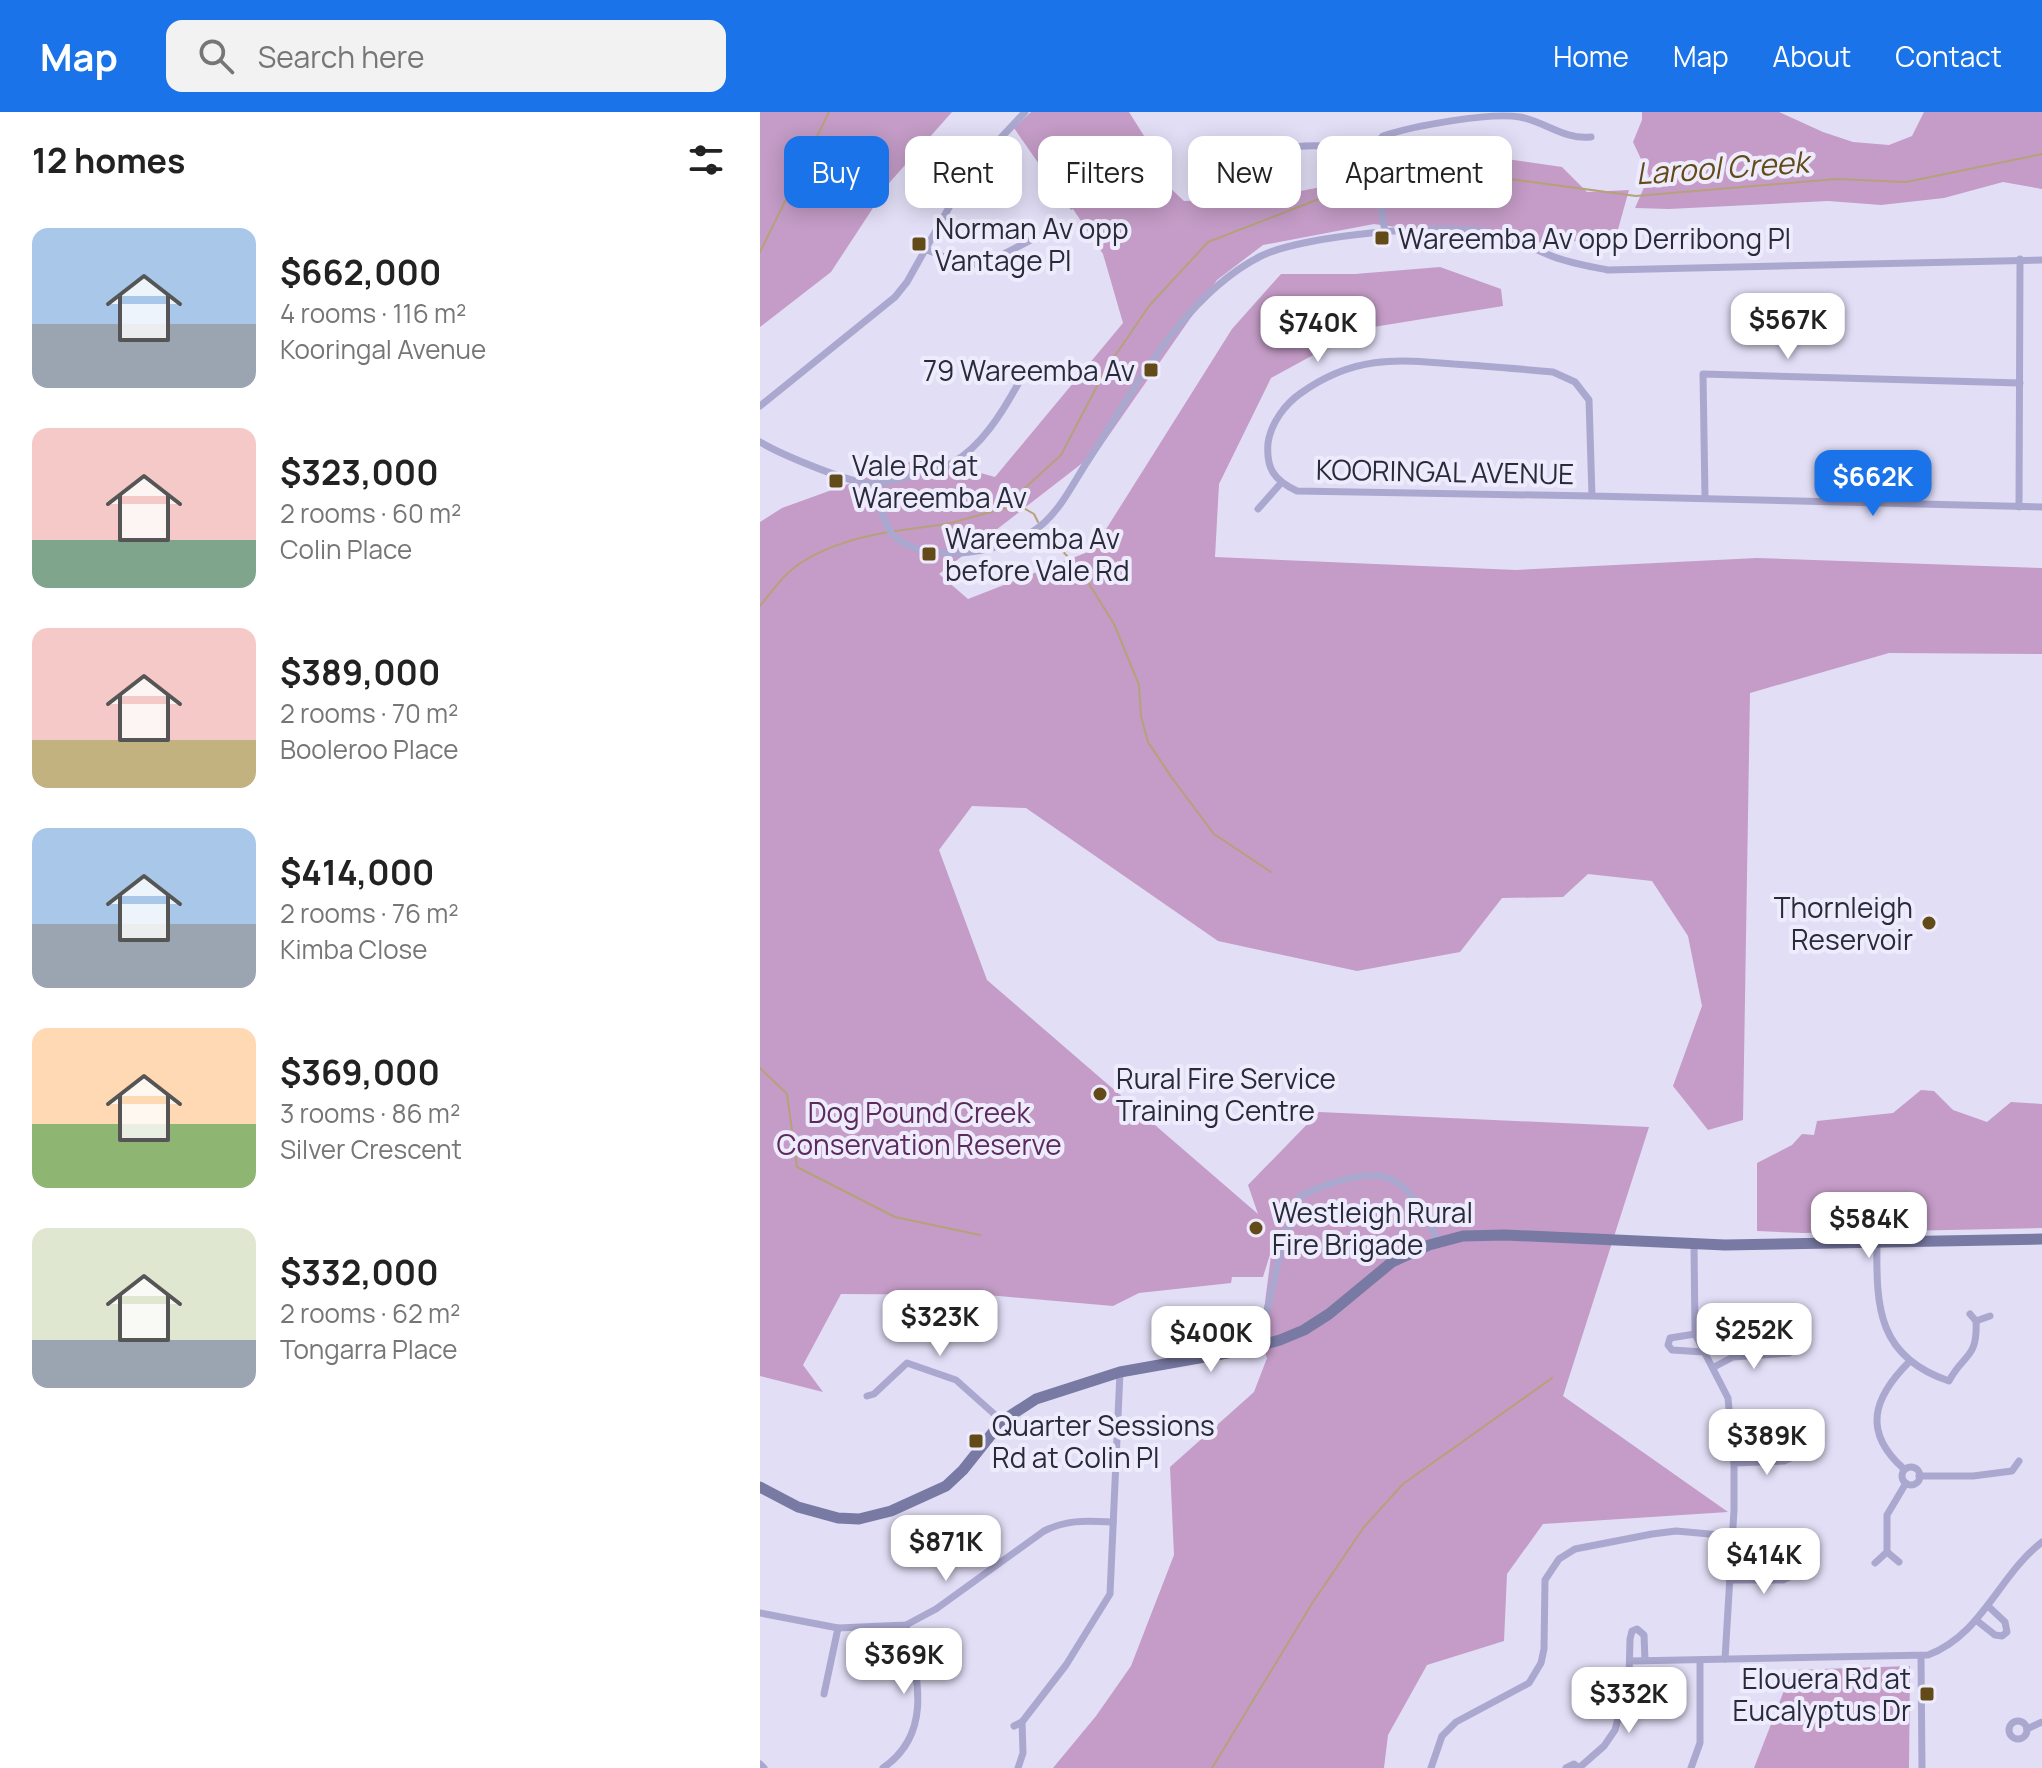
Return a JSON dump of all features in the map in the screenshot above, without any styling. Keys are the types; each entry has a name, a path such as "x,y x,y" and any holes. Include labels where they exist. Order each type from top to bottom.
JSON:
{"main road":[{"path":"760,1487 817,1514 849,1519 880,1514 946,1486 963,1470 1002,1421 1036,1399 1120,1372 1265,1345 1292,1335 1316,1323 1392,1262 1439,1242 1492,1234 1694,1244 2042,1239"}],"street":[{"path":"760,406 895,297 907,282 969,172 1025,112"},
{"path":"1387,136 1443,122 1523,115 1575,139 1591,137"},
{"path":"1382,208 1385,233"},
{"path":"873,484 889,528 896,537 929,552 966,552 1009,543 1029,534 1056,511 1191,310 1258,257 1281,247 1385,233 1462,228 1504,235 1551,256 1608,270 2042,260"},
{"path":"925,249 966,266 992,260 1035,238"},
{"path":"2019,507 2020,259"},
{"name":"KOORINGAL AVENUE","path":"1592,496 1589,400 1575,382 1553,372 1398,359 1352,366 1316,383 1292,399 1269,436 1267,457 1281,483 1297,491 1314,493 1592,496 1705,497 2042,507"},
{"path":"1705,497 1703,374 2020,383"},
{"path":"760,442 782,455 873,484 950,464 970,450 992,425 1018,384"},
{"path":"1258,509 1281,483"},
{"path":"1265,1345 1264,1324 1284,1236 1300,1196 1339,1182 1373,1176 1392,1180 1423,1214 1439,1242"},
{"path":"1288,1229 1299,1231"},
{"path":"1877,1243 1879,1311 1886,1331 1909,1362 1949,1381 1973,1350 1976,1321 1970,1314"},
{"path":"1694,1244 1695,1334 1728,1398 1734,1463 1725,1659"},
{"path":"1976,1321 1990,1316"},
{"path":"1695,1334 1676,1335 1670,1338 1668,1345 1672,1350 1704,1352"},
{"path":"1714,1367 1733,1357 1789,1353"},
{"path":"1909,1362 1891,1380 1877,1411 1879,1440 1892,1459 1904,1469 1914,1468 1919,1476"},
{"path":"867,1396 874,1394 907,1363 956,1380 1002,1421"},
{"path":"1014,1726 1022,1722 1066,1665 1110,1594 1120,1372"},
{"path":"1734,1463 1784,1461 1793,1457"},
{"path":"1919,1476 1973,1476 2012,1471 2019,1461"},
{"path":"1904,1469 1902,1478 1906,1483"},
{"path":"2012,1471 2018,1480"},
{"path":"1906,1483 1915,1483 1919,1476"},
{"path":"1875,1563 1887,1552 1887,1515 1906,1483"},
{"path":"760,1613 838,1628 906,1625 936,1609 1053,1527 1078,1520 1113,1522"},
{"path":"1431,1768 1442,1736 1456,1722 1529,1683 1541,1663 1544,1649 1545,1580 1559,1559 1575,1549 1652,1534 1676,1531 1732,1536"},
{"path":"1630,1661 1921,1657 1955,1642 2042,1542"},
{"path":"1887,1552 1899,1562"},
{"path":"1730,1580 1783,1580 1791,1576"},
{"path":"1976,1620 1995,1635 2002,1636 2007,1632 2005,1622 1988,1606"},
{"path":"883,1768 904,1748 915,1727 920,1702 906,1625"},
{"path":"824,1694 838,1628"},
{"path":"1566,1768 1574,1764 1579,1768 1596,1755 1615,1730 1629,1676 1630,1634 1637,1629 1644,1635 1645,1660"},
{"path":"1921,1657 1922,1768"},
{"path":"1691,1768 1700,1743 1700,1660"},
{"path":"1018,1768 1023,1753 1022,1722"},
{"path":"2027,1729 2042,1722"}],"green space":[{"path":"760,112 952,112 931,136 905,136 905,165 889,184 889,136 784,136 784,208 873,208 831,272 760,327"},
{"path":"1031,112 1129,112 1144,136 1038,136 1038,163 1014,128"},
{"path":"1642,112 1779,112 1853,142 1889,145 1912,136 1924,112 2042,112 2042,189 2003,182 1944,198 1881,205 1828,201 1635,208 1649,176 1633,142"},
{"name":"Dog Pound Creek Conservation Reserve","path":"1512,160 1562,167 1587,192 1629,190 1615,240 1517,243 1374,224 1263,245 1217,280 1098,451 939,574 968,599 1093,550 1232,329 1281,274 1355,274 1440,267 1501,289 1503,306 1361,329 1271,378 1219,484 1215,557 1516,570 1757,558 2042,568 2042,654 1889,653 1750,693 1743,1120 1708,1130 1673,1086 1702,1006 1688,936 1652,881 1588,874 1563,897 1502,898 1460,952 1357,971 1218,941 1026,808 972,806 939,850 987,980 1258,1214 1248,1185 1319,1112 1649,1127 1563,1396 1728,1512 1543,1524 1507,1574 1504,1641 1427,1665 1388,1735 1384,1768 1053,1768 1096,1716 1131,1666 1174,1555 1170,1467 1254,1392 1267,1358 1260,1341 1272,1248 1263,1277 1232,1277 1231,1283 1139,1293 1113,1306 988,1295 841,1294 803,1365 823,1392 760,1376 760,522 782,508 923,457 995,477 1123,323 1103,254 1070,208 1172,208 1172,190 1188,201 1188,208 1301,208 1301,191 1317,188 1317,208 1512,208"},
{"path":"1921,1090 1934,1091 1953,1110 1987,1122 2011,1102 2042,1104 2042,1228 1803,1233 1757,1231 1757,1163 1792,1145 1802,1134 1814,1135 1817,1121 1893,1113"},
{"path":"1910,1666 1909,1768 1754,1768 1792,1670"}],"waterway":[{"path":"760,252 829,112"},
{"name":"Larool Creek","path":"1512,179 1636,196 1836,179 1906,182 2042,154"},
{"name":"Larool Creek","path":"895,531 947,524 1002,509 1061,455 1106,369 1149,306 1208,242 1317,200"},
{"path":"1004,509 1020,506 1034,514 1038,522"},
{"path":"1043,530 1081,571 1114,624 1139,685 1141,716 1148,742 1214,834 1271,872"},
{"name":"Larool Creek","path":"760,606 785,576 810,557 850,541 889,532"},
{"path":"760,1068 787,1094 797,1167 895,1217 980,1235"},
{"path":"1212,1768 1313,1602 1364,1527 1403,1484 1552,1378"}],"place":[{"name":"Wareemba Av opp Derribong Pl","path":"1382,238"},
{"name":"Norman Av opp Vantage Pl","path":"919,244"},
{"name":"79 Wareemba Av","path":"1151,370"},
{"name":"Vale Rd at Wareemba Av","path":"836,481"},
{"name":"Wareemba Av before Vale Rd","path":"929,554"},
{"name":"Thornleigh Reservoir","path":"1929,923"},
{"name":"Rural Fire Service Training Centre","path":"1100,1094"},
{"name":"Westleigh Rural Fire Brigade","path":"1256,1228"},
{"name":"Quarter Sessions Rd at Colin Pl","path":"976,1441"},
{"name":"Elouera Rd at Eucalyptus Dr","path":"1927,1694"}]}
